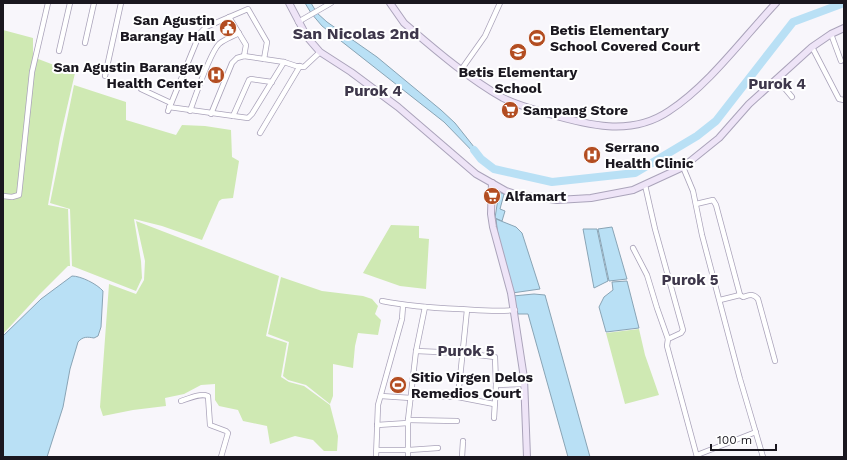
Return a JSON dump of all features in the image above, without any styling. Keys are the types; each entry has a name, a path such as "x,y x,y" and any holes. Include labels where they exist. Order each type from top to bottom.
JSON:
{"street":[{"path":"3,196 12,197 19,195 32,72 48,3"},
{"path":"59,51 70,3"},
{"path":"85,43 94,3"},
{"path":"105,76 121,3"},
{"path":"289,3 307,37 320,52 351,72 398,107 476,174 506,191 519,195 557,200 591,198 633,190 683,167 720,138 749,104 812,47 831,34 844,28"},
{"path":"298,22 331,3"},
{"path":"390,3 404,23 411,29 461,70 504,98 522,106 575,122 606,126 644,123 670,111 707,78 776,3"},
{"path":"461,70 485,36 500,3"},
{"path":"169,107 200,33 206,27 248,9 267,42 264,59"},
{"path":"229,16 246,45 244,56"},
{"path":"190,111 216,47 239,33"},
{"path":"831,34 842,61"},
{"path":"812,47 839,99 844,100"},
{"path":"211,114 232,63 237,58 244,56 284,62 304,67 309,64 320,52"},
{"path":"141,89 169,107 245,118 250,117 284,62"},
{"path":"260,133 300,66"},
{"path":"777,79 792,97"},
{"path":"233,116 249,80 272,82"},
{"path":"683,167 693,191 702,235 763,457"},
{"path":"492,183 491,214 493,227 515,310 524,384 528,457"},
{"path":"645,185 655,229 683,330 681,333 668,338"},
{"path":"696,204 712,200 716,205 740,295"},
{"path":"633,248 647,275 668,338 667,346 697,456 756,432"},
{"path":"720,300 740,295 743,297 751,295 756,296 775,360"},
{"path":"382,301 403,306 499,312 515,310"},
{"path":"376,457 378,405 402,319 403,306"},
{"path":"408,457 408,422 416,351 425,307"},
{"path":"458,398 467,310"},
{"path":"416,351 462,353 495,357 496,385 494,418"},
{"path":"496,385 524,384"},
{"path":"181,401 198,396 208,396 210,425 228,431 221,457"},
{"path":"381,396 458,398 494,404"},
{"path":"377,425 408,422 457,421"},
{"path":"462,457 463,441"},
{"path":"377,450 438,448"},
{"path":"711,450 713,457"}],"green space":[{"path":"3,30 33,38 33,57 75,73 60,138 48,205 68,209 70,266 68,266 39,295 3,334"},
{"path":"74,85 126,102 126,120 176,135 182,125 205,126 231,130 232,157 239,161 233,198 222,199 219,201 202,240 162,226 134,219 141,261 142,278 136,291 72,266 70,209 50,203"},
{"path":"136,221 279,276 266,336 287,343 281,377 289,382 304,386 330,405 338,436 337,451 324,451 313,440 295,436 270,444 267,426 243,421 238,410 219,406 215,400 215,384 201,385 184,394 165,398 166,406 133,410 103,416 100,407 109,284 136,294 144,280 145,261"},
{"path":"391,225 419,226 419,238 429,239 426,289 400,286 363,273"},
{"path":"281,277 322,291 363,296 372,299 378,306 375,314 381,320 378,335 358,333 353,368 333,364 333,396 330,404 306,385 288,380 283,376 289,342 268,334"},
{"path":"639,329 645,355 659,395 625,404 606,333"}],"water":[{"path":"305,3 311,3 317,13 327,22 377,57 441,110 455,123 482,157 480,159 444,122 322,26"},
{"path":"499,192 504,194 500,209 505,211 502,221 495,218"},
{"path":"496,219 516,227 522,233 540,289 512,293 498,236"},
{"path":"612,227 627,279 609,281 598,229"},
{"path":"583,229 597,229 608,281 594,288"},
{"path":"72,276 80,277 89,281 103,291 101,327 98,336 94,338 84,338 78,342 70,369 63,407 47,457 3,457 3,336 41,299"},
{"path":"627,281 639,328 606,332 599,307 604,297 613,290 612,282"},
{"path":"534,294 545,295 590,457 568,457 528,314 518,314 513,296"}],"waterway":[{"path":"474,150 481,159 494,169 552,182 635,173 697,136 716,121 793,22 844,3"}],"place":[{"name":"San Agustin Barangay Hall","path":"228,28"},
{"name":"Betis Elementary School Covered Court","path":"537,38"},
{"name":"Betis Elementary School","path":"518,52"},
{"name":"San Agustin Barangay Health Center","path":"216,75"},
{"name":"Sampang Store","path":"510,110"},
{"name":"Serrano Health Clinic","path":"592,155"},
{"name":"Alfamart","path":"492,196"},
{"name":"Sitio Virgen Delos Remedios Court","path":"398,385"}],"district":[{"name":"San Nicolas 2nd","path":"356,33"},
{"name":"Purok 4","path":"777,84"},
{"name":"Purok 4","path":"373,91"},
{"name":"Purok 5","path":"690,280"},
{"name":"Purok 5","path":"466,351"}]}
